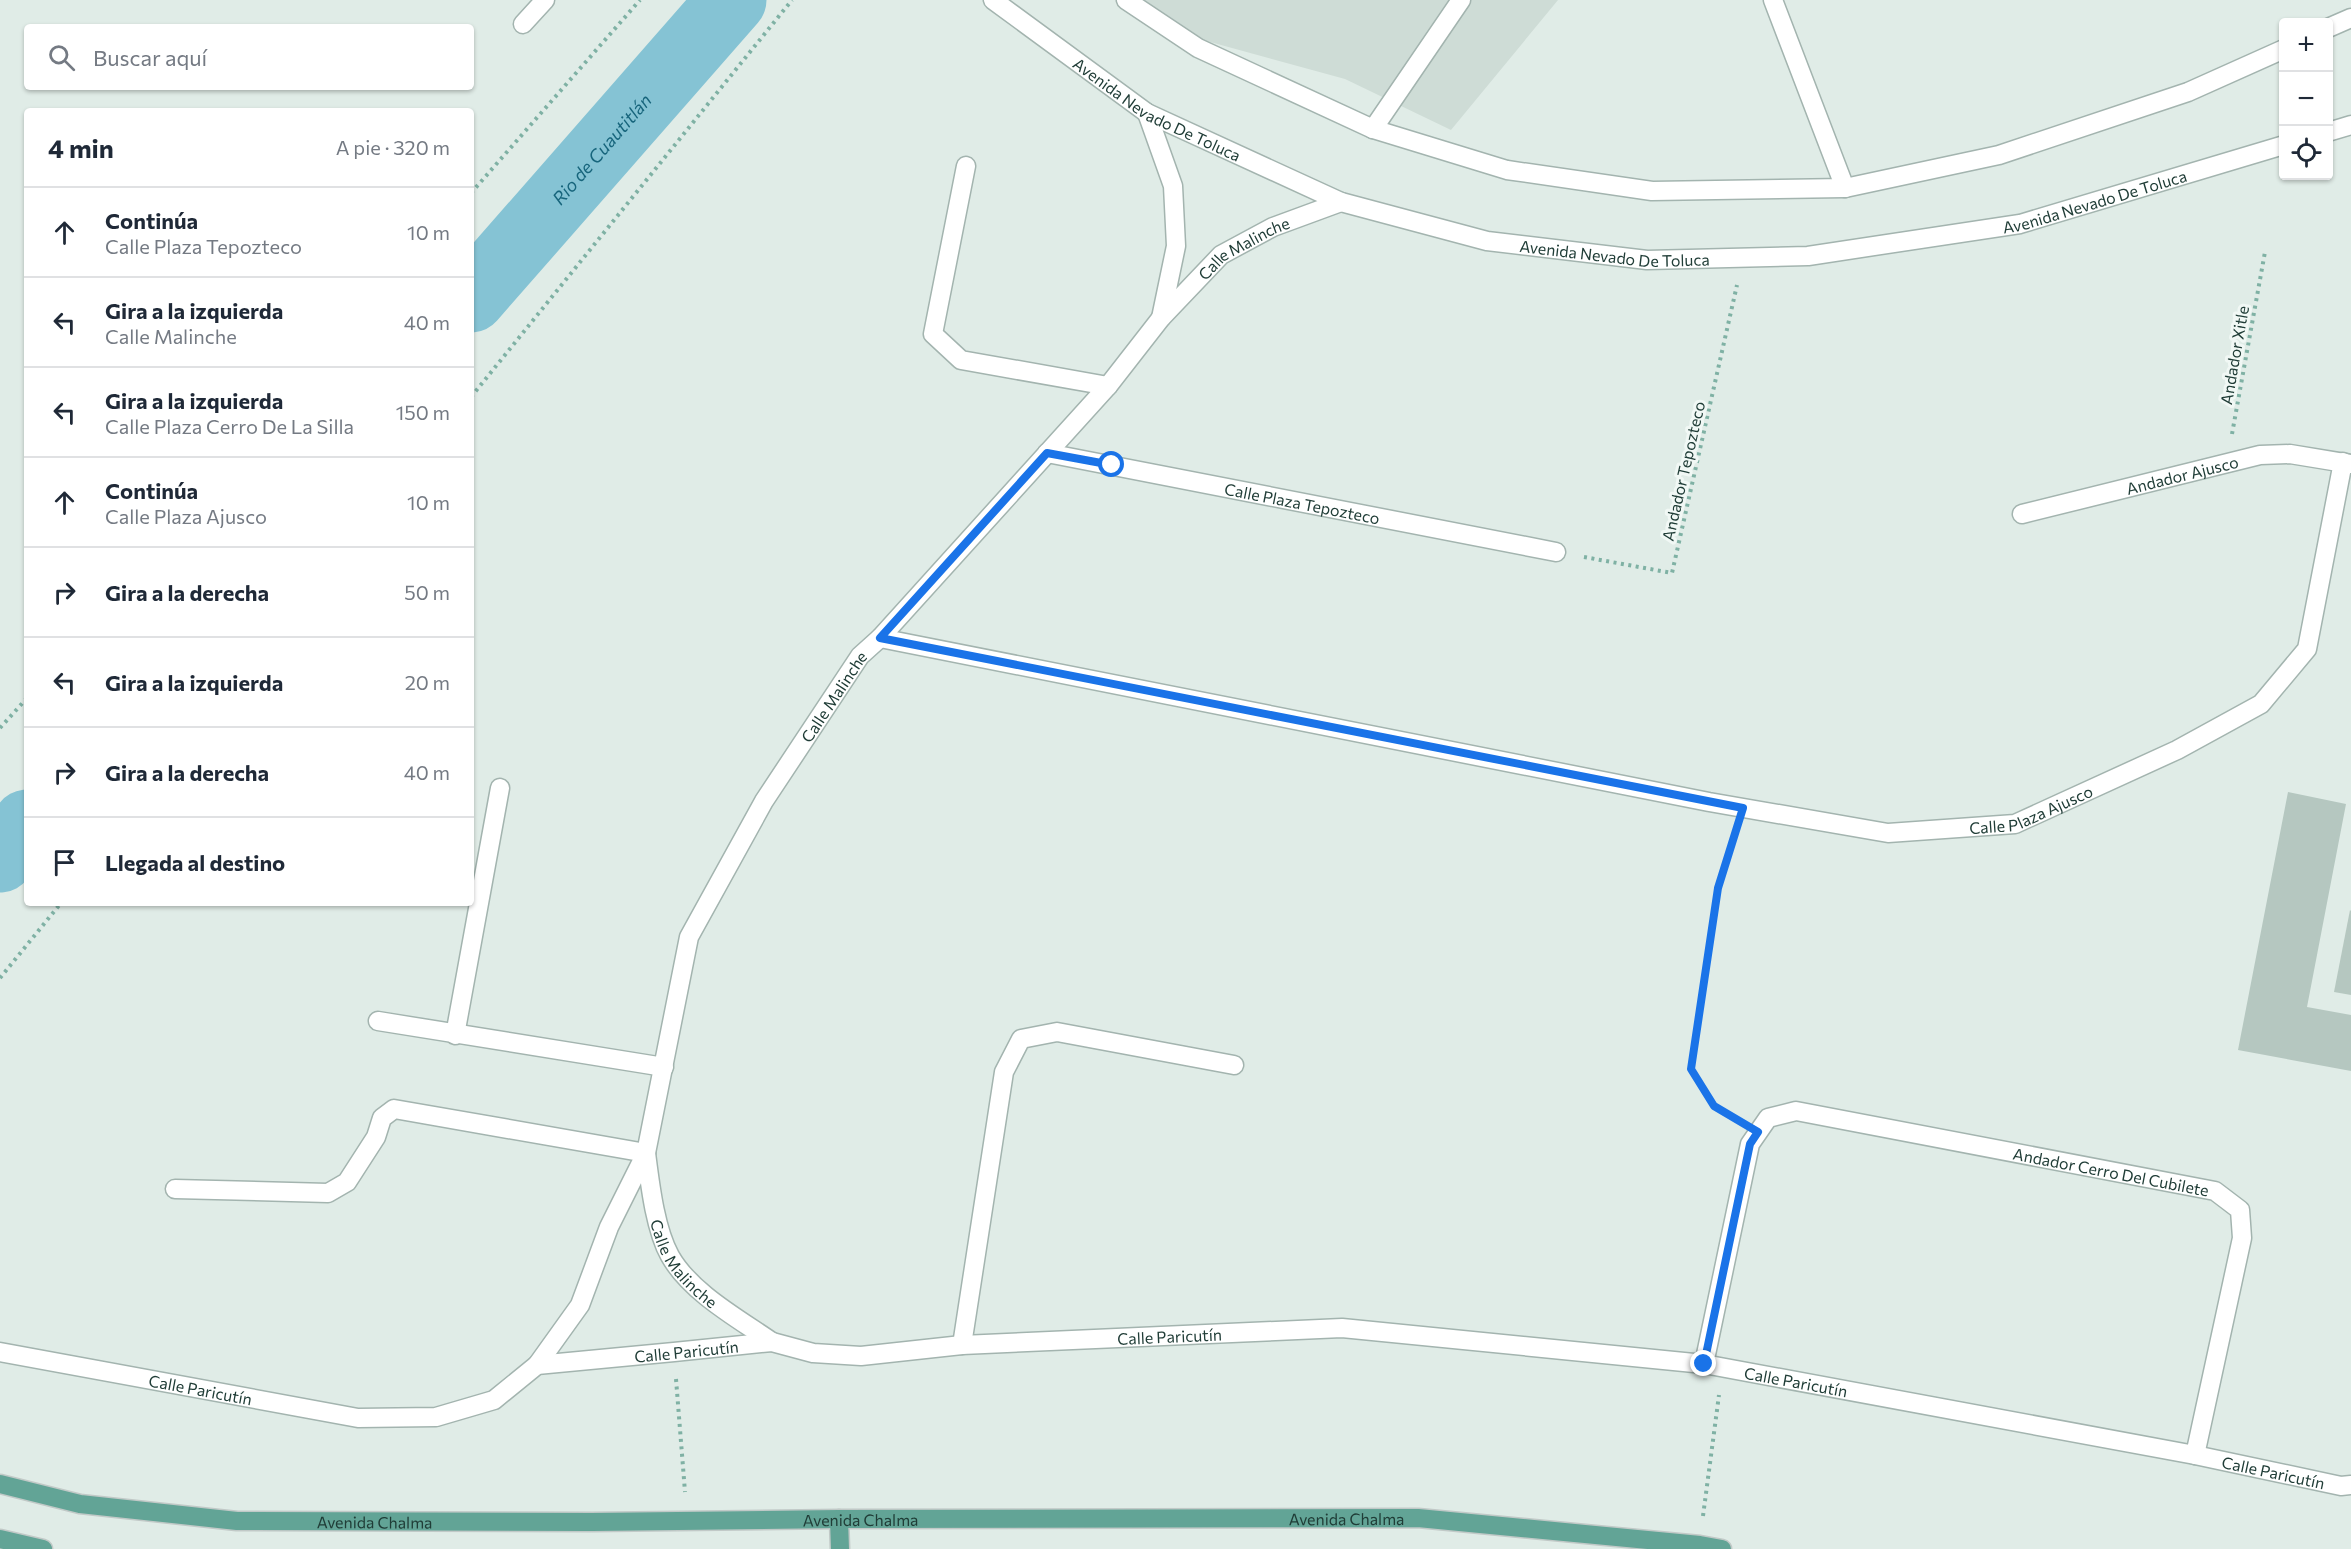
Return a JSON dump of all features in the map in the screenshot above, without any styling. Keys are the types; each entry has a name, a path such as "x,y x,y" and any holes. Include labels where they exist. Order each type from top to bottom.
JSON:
{"main road":[{"name":"Avenida Chalma","path":"0,1484 80,1504 237,1521 1418,1518 1722,1549"},
{"path":"838,1519 840,1549"},
{"path":"0,1539 43,1549"}],"street":[{"path":"523,24 545,0"},
{"name":"Avenida Nevado De Toluca","path":"993,0 1057,49 1147,112 1341,202 1487,241 1647,260 1808,256 2020,224 2279,146"},
{"path":"1126,0 1198,48 1373,129 1507,170 1652,191 1845,188 1999,155 2188,92 2279,51"},
{"path":"1373,129 1461,0"},
{"path":"1773,0 1845,188"},
{"path":"2333,26 2351,18"},
{"name":"Calle Malinche","path":"1147,112 1173,186 1176,246 1161,318"},
{"path":"2333,130 2351,125"},
{"path":"966,166 933,334 961,360 1108,386"},
{"name":"Calle Malinche","path":"537,1365 580,1305 609,1227 646,1153 689,937 764,801 860,656 880,638 1108,386 1161,318 1221,255 1273,227 1341,202"},
{"name":"Calle Plaza Tepozteco","path":"1047,453 1556,552"},
{"name":"Andador Ajusco","path":"2022,514 2260,455 2290,454 2347,463"},
{"name":"Calle Plaza Ajusco","path":"880,638 1709,802 1888,833 2015,824 2177,750 2261,704 2307,649 2347,463"},
{"path":"455,1035 500,788"},
{"path":"378,1021 664,1067"},
{"path":"962,1345 1004,1072 1021,1039 1057,1032 1234,1065"},
{"path":"176,1189 328,1193 347,1182 376,1137 382,1118 394,1109 646,1153"},
{"name":"Andador Cerro Del Cubilete","path":"1763,1125 1796,1111 2215,1191 2240,1210 2242,1238 2195,1455"},
{"path":"1704,1364 1750,1144 1763,1125"},
{"name":"Calle Malinche","path":"646,1153 654,1210 670,1256 695,1287 772,1342"},
{"name":"Calle Paricutín","path":"0,1352 358,1418 436,1417 494,1400 537,1365 772,1342 813,1353 861,1356 962,1345 1342,1328 1704,1364 2195,1455 2341,1486 2351,1485"}],"path":[{"path":"474,189 640,0"},
{"path":"474,392 792,0"},
{"name":"Andador Xitle","path":"2226,462 2265,252"},
{"name":"Andador Tepozteco","path":"1556,552 1672,573 1743,258"},
{"path":"0,729 24,701"},
{"path":"1743,808 1718,888 1691,1069 1714,1106 1763,1125"},
{"path":"0,978 59,906"},
{"path":"674,1352 688,1521"},
{"path":"1700,1545 1722,1368"}],"shaded area":[{"path":"1135,0 1558,0 1451,130 1345,79 1192,37"}],"building":[{"path":"2288,792 2346,804 2307,1007 2351,1015 2351,1071 2238,1050"},
{"path":"2351,911 2351,995 2334,992"}],"waterway":[{"name":"Rio de Cuautitlán","path":"474,295 732,0"},
{"name":"Rio de Cuautitlán","path":"0,858 24,828"}],"route":[{"path":"1112,465 1047,453 880,638 1743,808 1718,888 1691,1069 1714,1106 1758,1132 1750,1144 1704,1364"}]}
